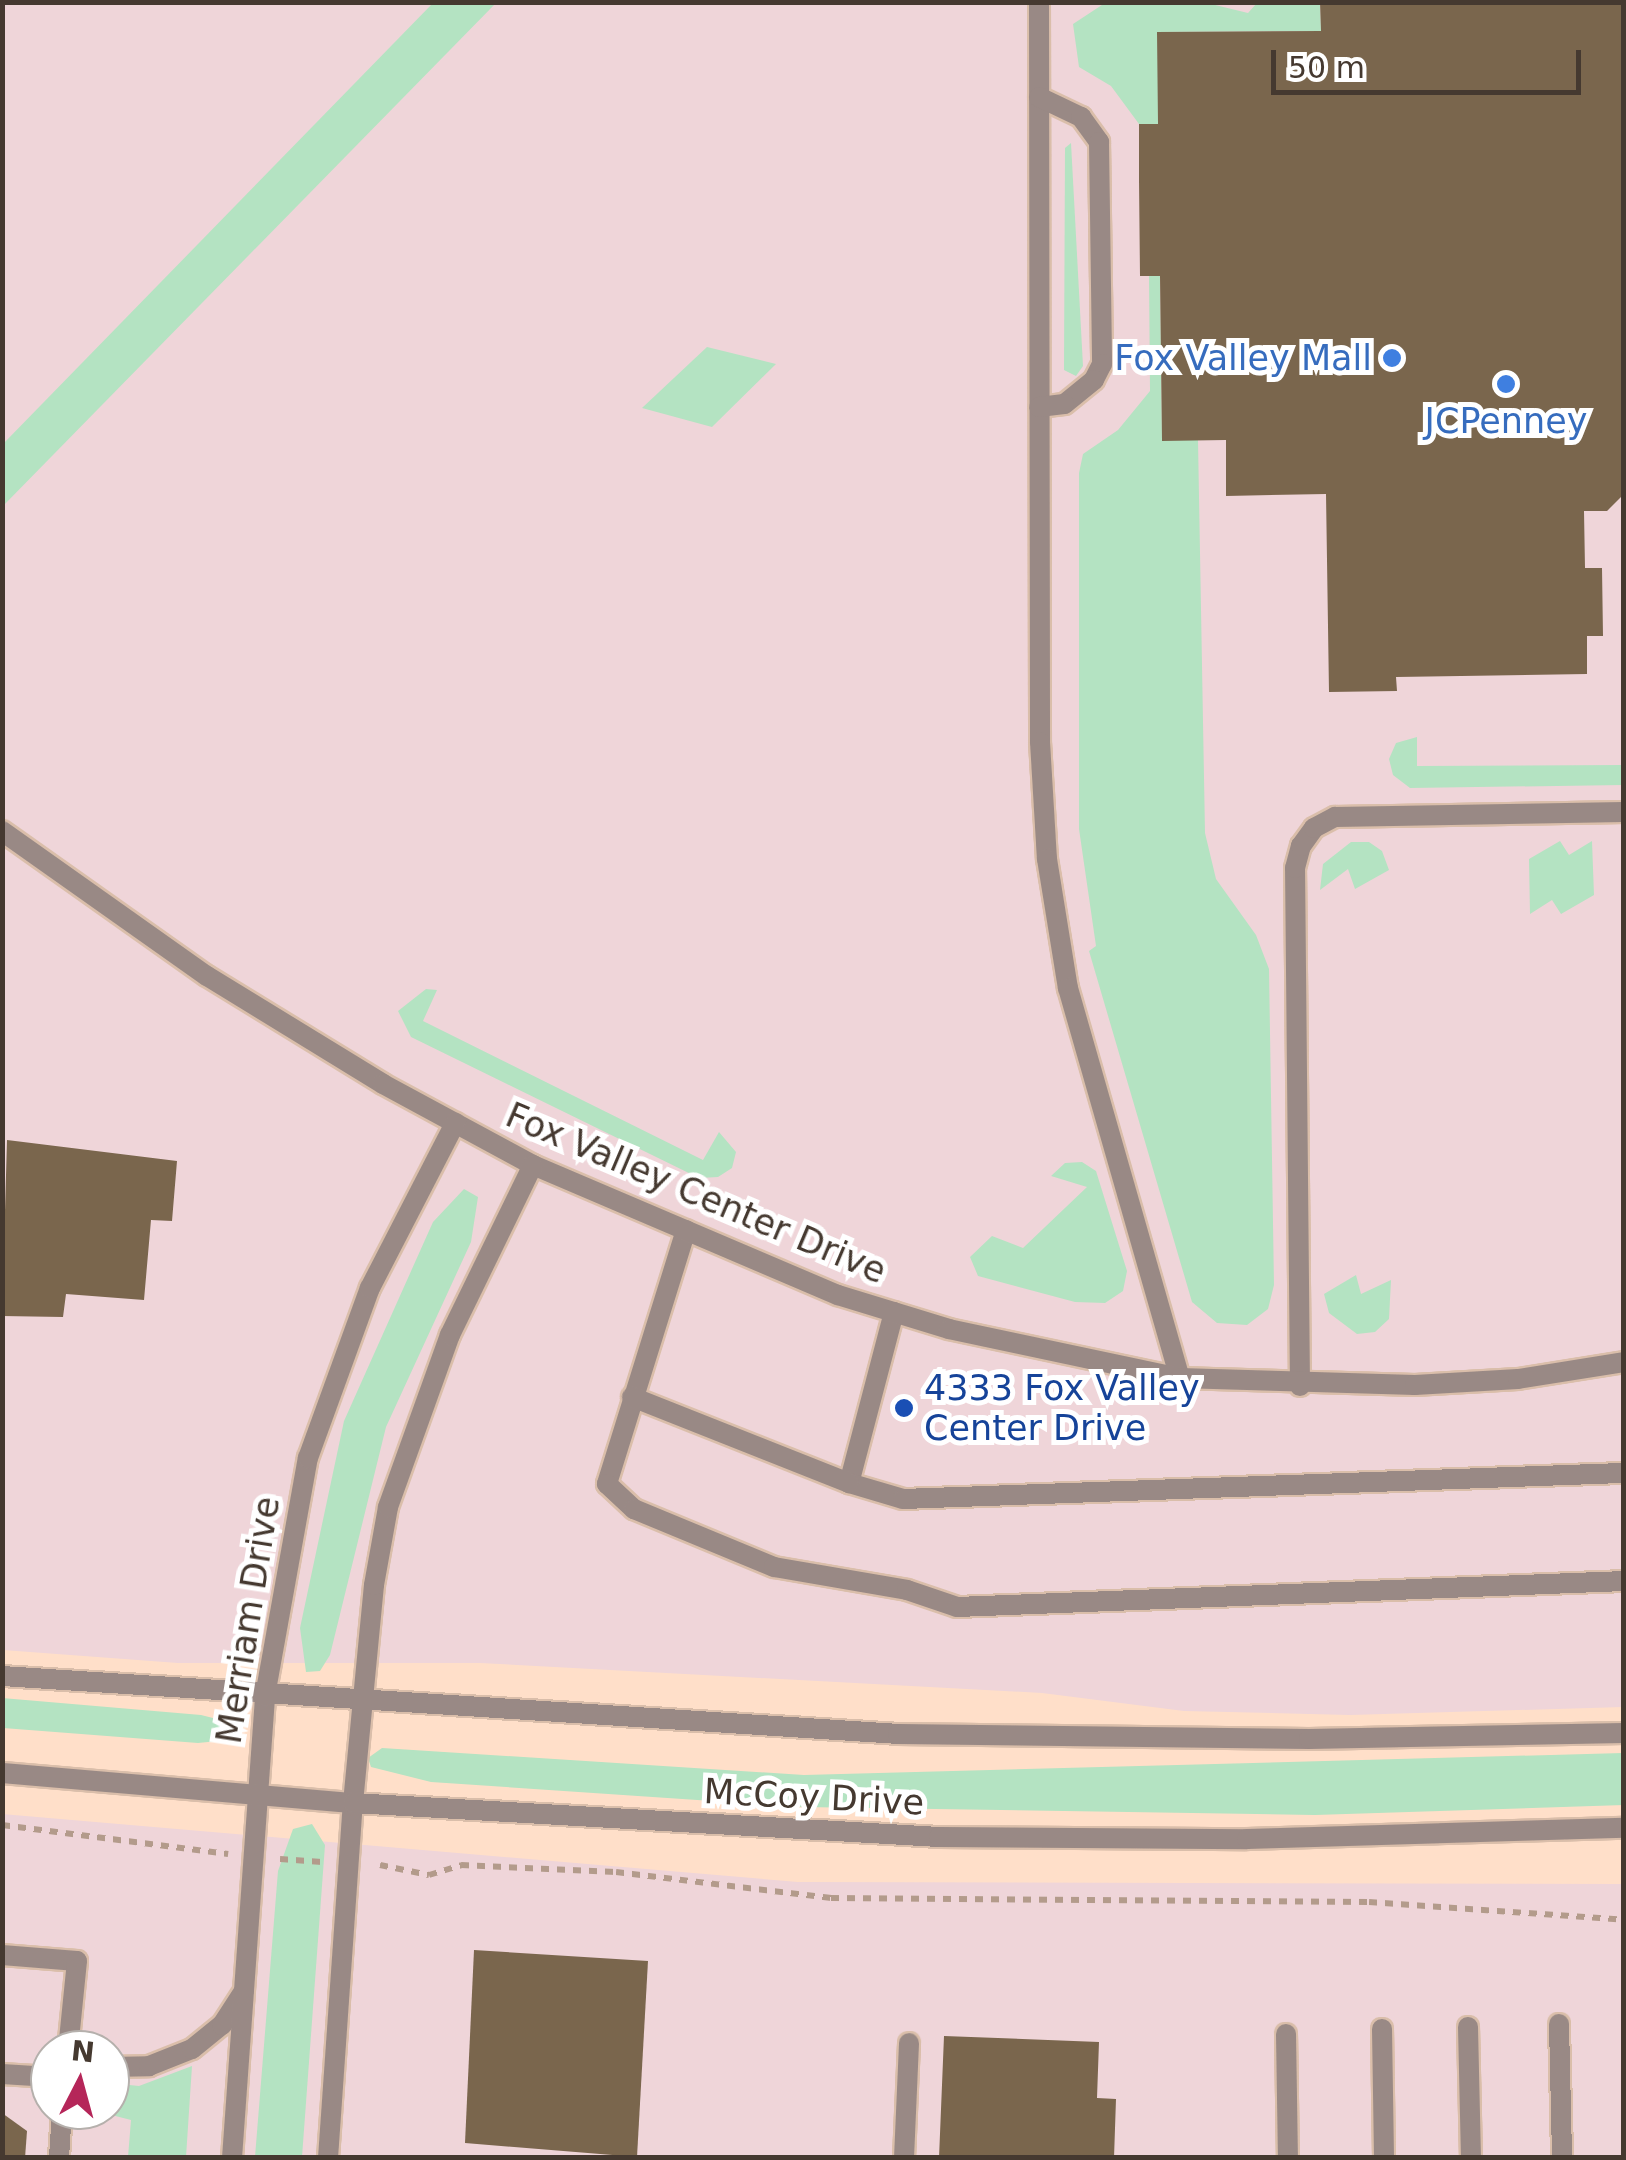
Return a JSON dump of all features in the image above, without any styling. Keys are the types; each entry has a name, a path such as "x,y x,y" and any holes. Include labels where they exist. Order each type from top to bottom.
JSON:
{"street":[{"path":"1039,2 1040,742 1047,859 1068,988 1180,1378"},
{"path":"1039,97 1081,117 1099,142 1102,345 1094,380 1064,404 1040,407"},
{"path":"1300,1386 1295,868 1301,846 1314,828 1335,817 1624,812"},
{"name":"Fox Valley Center Drive","path":"5,838 207,976 455,1123 533,1164 686,1230 894,1312 1073,1359 1180,1378 1300,1386 1518,1379 1624,1362"},
{"name":"Merriam Drive","path":"232,2158 265,1696 320,1417 370,1288 455,1123"},
{"path":"328,2158 348,1864 374,1585 406,1442 450,1334 533,1164"},
{"path":"686,1230 607,1484 634,1508 774,1567 907,1590 957,1607 1624,1580"},
{"path":"849,1484 894,1312"},
{"path":"632,1397 849,1484 903,1500 1624,1473"},
{"name":"McCoy Drive","path":"2,1676 898,1734 1308,1740 1624,1733"},
{"name":"McCoy Drive","path":"2,1774 353,1802 939,1837 1248,1839 1624,1828"},
{"path":"2,1955 77,1960 70,2030"},
{"path":"130,2066 149,2066 192,2049 222,2025 244,1991"},
{"path":"1559,2024 1562,2158"},
{"path":"1468,2028 1471,2158"},
{"path":"1382,2030 1384,2158"},
{"path":"1286,2034 1288,2158"},
{"path":"904,2158 909,2042"},
{"path":"2,2074 30,2076"},
{"path":"59,2158 61,2130"}],"path":[{"path":"2,1824 252,1857 430,1875 461,1865 616,1872 830,1898 1369,1902 1624,1920"}],"shaded area":[{"name":"Fox Valley Mall","path":"2,3 1623,3 1623,1707 1350,1715 1184,1711 1042,1693 480,1663 178,1663 3,1650"},
{"path":"2,1814 798,1882 1623,1884 1623,2157 3,2157"}],"green space":[{"path":"433,3 496,3 3,506 3,444"},
{"path":"1105,3 1207,3 1248,13 1257,3 1320,3 1321,31 1158,32 1158,124 1139,124 1111,86 1079,67 1073,24"},
{"path":"1071,143 1083,366 1076,376 1064,370 1065,148"},
{"path":"1149,276 1160,276 1162,440 1198,440 1205,833 1216,879 1256,935 1269,969 1274,1285 1268,1309 1247,1325 1217,1323 1192,1302 1089,951 1096,946 1079,829 1079,473 1083,454 1118,430 1150,391"},
{"path":"707,347 776,364 712,427 642,408"},
{"path":"1417,737 1417,766 1623,765 1623,785 1410,788 1393,775 1389,759 1396,743"},
{"path":"1560,841 1569,855 1592,841 1594,895 1561,914 1552,900 1530,914 1529,859"},
{"path":"1351,842 1369,842 1382,851 1389,870 1355,889 1348,869 1320,890 1323,864"},
{"path":"426,989 437,990 423,1021 703,1160 719,1132 736,1152 732,1168 718,1177 699,1178 411,1037 398,1011"},
{"path":"1082,1162 1096,1171 1127,1271 1123,1291 1105,1303 1075,1302 978,1276 970,1257 992,1236 1023,1248 1087,1187 1051,1176 1065,1163"},
{"path":"464,1189 478,1197 471,1242 386,1427 330,1655 320,1671 306,1672 300,1628 344,1421 433,1222"},
{"path":"1356,1275 1361,1294 1391,1280 1389,1319 1375,1332 1357,1334 1329,1313 1324,1294"},
{"path":"2,1698 201,1715 241,1725 241,1731 238,1739 198,1743 3,1728"},
{"path":"382,1748 804,1775 1623,1753 1624,1805 1315,1815 803,1807 431,1782 371,1767 368,1758"},
{"path":"312,1824 325,1845 302,2157 255,2157 278,1871 293,1829"},
{"path":"192,2066 186,2157 128,2157 130,2085 139,2086"}],"building":[{"name":"Fox Valley Mall","path":"1320,2 1624,2 1624,494 1607,511 1584,511 1585,568 1602,568 1603,636 1587,636 1587,674 1396,677 1397,691 1329,692 1326,494 1226,496 1226,440 1162,441 1160,276 1140,276 1139,124 1158,124 1157,32 1321,31"},
{"path":"7,1140 177,1161 172,1221 151,1220 144,1300 66,1294 63,1317 2,1316"},
{"path":"474,1950 648,1961 637,2157 465,2143"},
{"path":"944,2036 1099,2042 1097,2098 1116,2099 1114,2158 939,2158"},
{"path":"2,2113 27,2131 25,2158 2,2158"}],"place":[{"name":"Fox Valley Mall","path":"1392,358"},
{"name":"JCPenney","path":"1506,384"},
{"name":"4333 Fox Valley Center Drive","path":"904,1408"}]}
